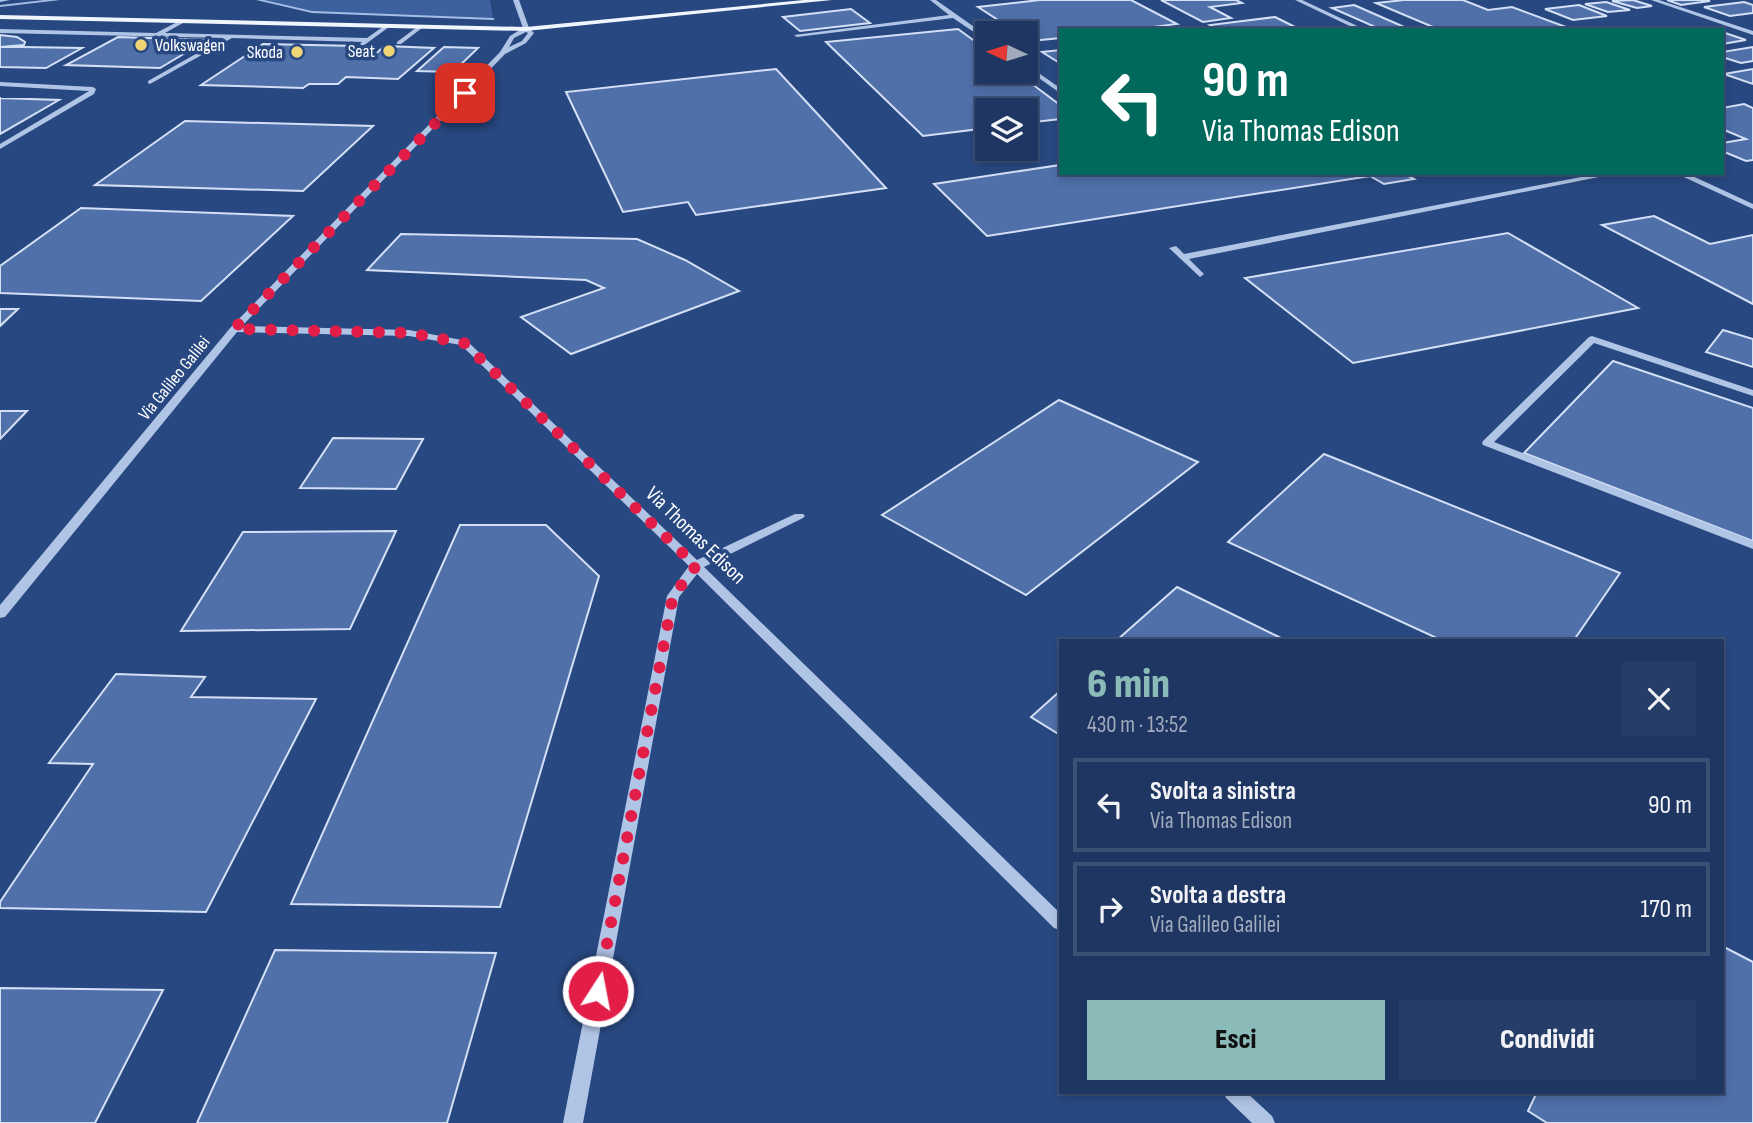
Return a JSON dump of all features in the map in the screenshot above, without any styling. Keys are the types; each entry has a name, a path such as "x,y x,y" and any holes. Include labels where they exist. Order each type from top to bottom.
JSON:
{"main road":[{"path":"0,17 526,29 828,0"}],"street":[{"path":"0,0 7,0"},
{"path":"516,0 526,29"},
{"path":"933,0 954,16"},
{"path":"1298,0 1359,28"},
{"path":"1654,0 1753,33"},
{"path":"797,35 954,16"},
{"path":"156,35 181,22"},
{"path":"0,31 365,42 386,27"},
{"path":"399,43 419,28"},
{"name":"Via Galileo Galilei","path":"0,614 234,329 503,53 512,37 526,29 531,33 529,38 503,53"},
{"path":"150,82 230,37"},
{"path":"1038,75 1059,90"},
{"path":"0,84 93,89 92,93 0,147"},
{"path":"1184,257 1605,175"},
{"path":"1683,175 1753,207"},
{"path":"1173,248 1200,274"},
{"name":"Via Thomas Edison","path":"234,329 410,333 464,343 1059,922"},
{"path":"1753,393 1592,339 1487,443 1753,545"},
{"path":"573,1123 673,596 696,566 799,516"},
{"path":"1235,1094 1265,1123"}],"lane":[{"path":"954,16 975,31"}],"shaded area":[{"path":"258,0 490,0 493,19 312,12"}],"building":[{"path":"1040,0 1131,0 1177,24 1145,28 1059,28 1059,38 1038,40 1038,21 1000,21 978,7"},
{"path":"1161,0 1236,0 1242,3 1210,7 1231,18 1203,22"},
{"path":"1463,0 1488,10 1512,7 1569,28 1435,28 1376,3"},
{"path":"1633,0 1652,6 1637,8 1612,1"},
{"path":"1667,0 1705,0 1710,1 1681,5"},
{"path":"1606,2 1630,10 1608,12 1585,4"},
{"path":"1744,2 1753,5 1753,13 1730,16 1704,7"},
{"path":"1354,5 1406,28 1377,28 1332,8"},
{"path":"1579,5 1607,16 1573,20 1545,9"},
{"path":"851,9 870,23 800,31 783,17"},
{"path":"1275,17 1297,28 1215,28 1210,25"},
{"path":"958,29 975,41 975,84 1032,84 1059,104 1059,119 1038,122 1038,98 975,98 975,130 923,136 826,42"},
{"path":"1724,33 1746,40 1724,44"},
{"path":"0,35 17,37 25,42 24,45 0,47"},
{"path":"118,37 207,40 160,68 66,65"},
{"path":"263,44 357,46 348,53 375,54 385,46 434,48 398,79 346,77 338,84 309,84 303,88 201,85"},
{"path":"0,47 82,48 46,68 0,67"},
{"path":"444,47 478,48 453,72 417,71"},
{"path":"1753,47 1753,61 1741,63 1724,58 1724,52"},
{"path":"1059,50 1059,62 1058,62 1042,52"},
{"path":"776,69 886,188 696,215 688,202 623,212 566,92"},
{"path":"1753,69 1753,84 1724,74"},
{"path":"0,98 59,100 0,134"},
{"path":"1744,104 1753,108 1753,160 1746,161 1724,152 1724,143 1746,139 1724,130 1724,108"},
{"path":"185,121 373,126 303,191 95,185"},
{"path":"1059,165 1059,175 1407,175 1414,179 1384,184 1370,176 987,236 934,184"},
{"path":"81,208 293,216 201,301 0,293 0,266"},
{"path":"1654,216 1710,244 1753,235 1753,304 1602,225"},
{"path":"1508,233 1638,308 1353,363 1245,278"},
{"path":"401,234 637,239 685,260 739,291 571,354 521,317 604,288 586,280 367,270"},
{"path":"0,309 18,309 0,326"},
{"path":"1723,330 1753,339 1753,367 1706,352"},
{"path":"1613,361 1753,408 1753,541 1524,453"},
{"path":"1059,400 1198,462 1026,595 882,515"},
{"path":"0,411 27,411 0,439"},
{"path":"333,438 423,439 396,489 300,488"},
{"path":"1324,454 1620,573 1575,639 1439,639 1228,542"},
{"path":"460,525 546,525 599,576 500,907 291,904"},
{"path":"396,531 350,629 181,631 243,532"},
{"path":"1177,587 1283,639 1118,639"},
{"path":"116,674 205,677 191,697 316,699 206,912 0,908 0,902 93,764 49,763"},
{"path":"1059,692 1059,734 1031,717"},
{"path":"1724,947 1753,962 1753,1123 1547,1123 1528,1111 1536,1094 1724,1094"},
{"path":"275,950 496,953 447,1123 197,1123"},
{"path":"0,988 163,990 95,1123 0,1123"}],"waterway":[{"path":"0,6 58,0"},
{"path":"258,0 312,12 493,19"}],"place":[{"name":"Volkswagen","path":"141,45"},
{"name":"Seat","path":"389,51"},
{"name":"Skoda","path":"297,52"}],"route":[{"path":"465,93 234,329 410,333 464,343 696,566 673,596 598,991"}]}
